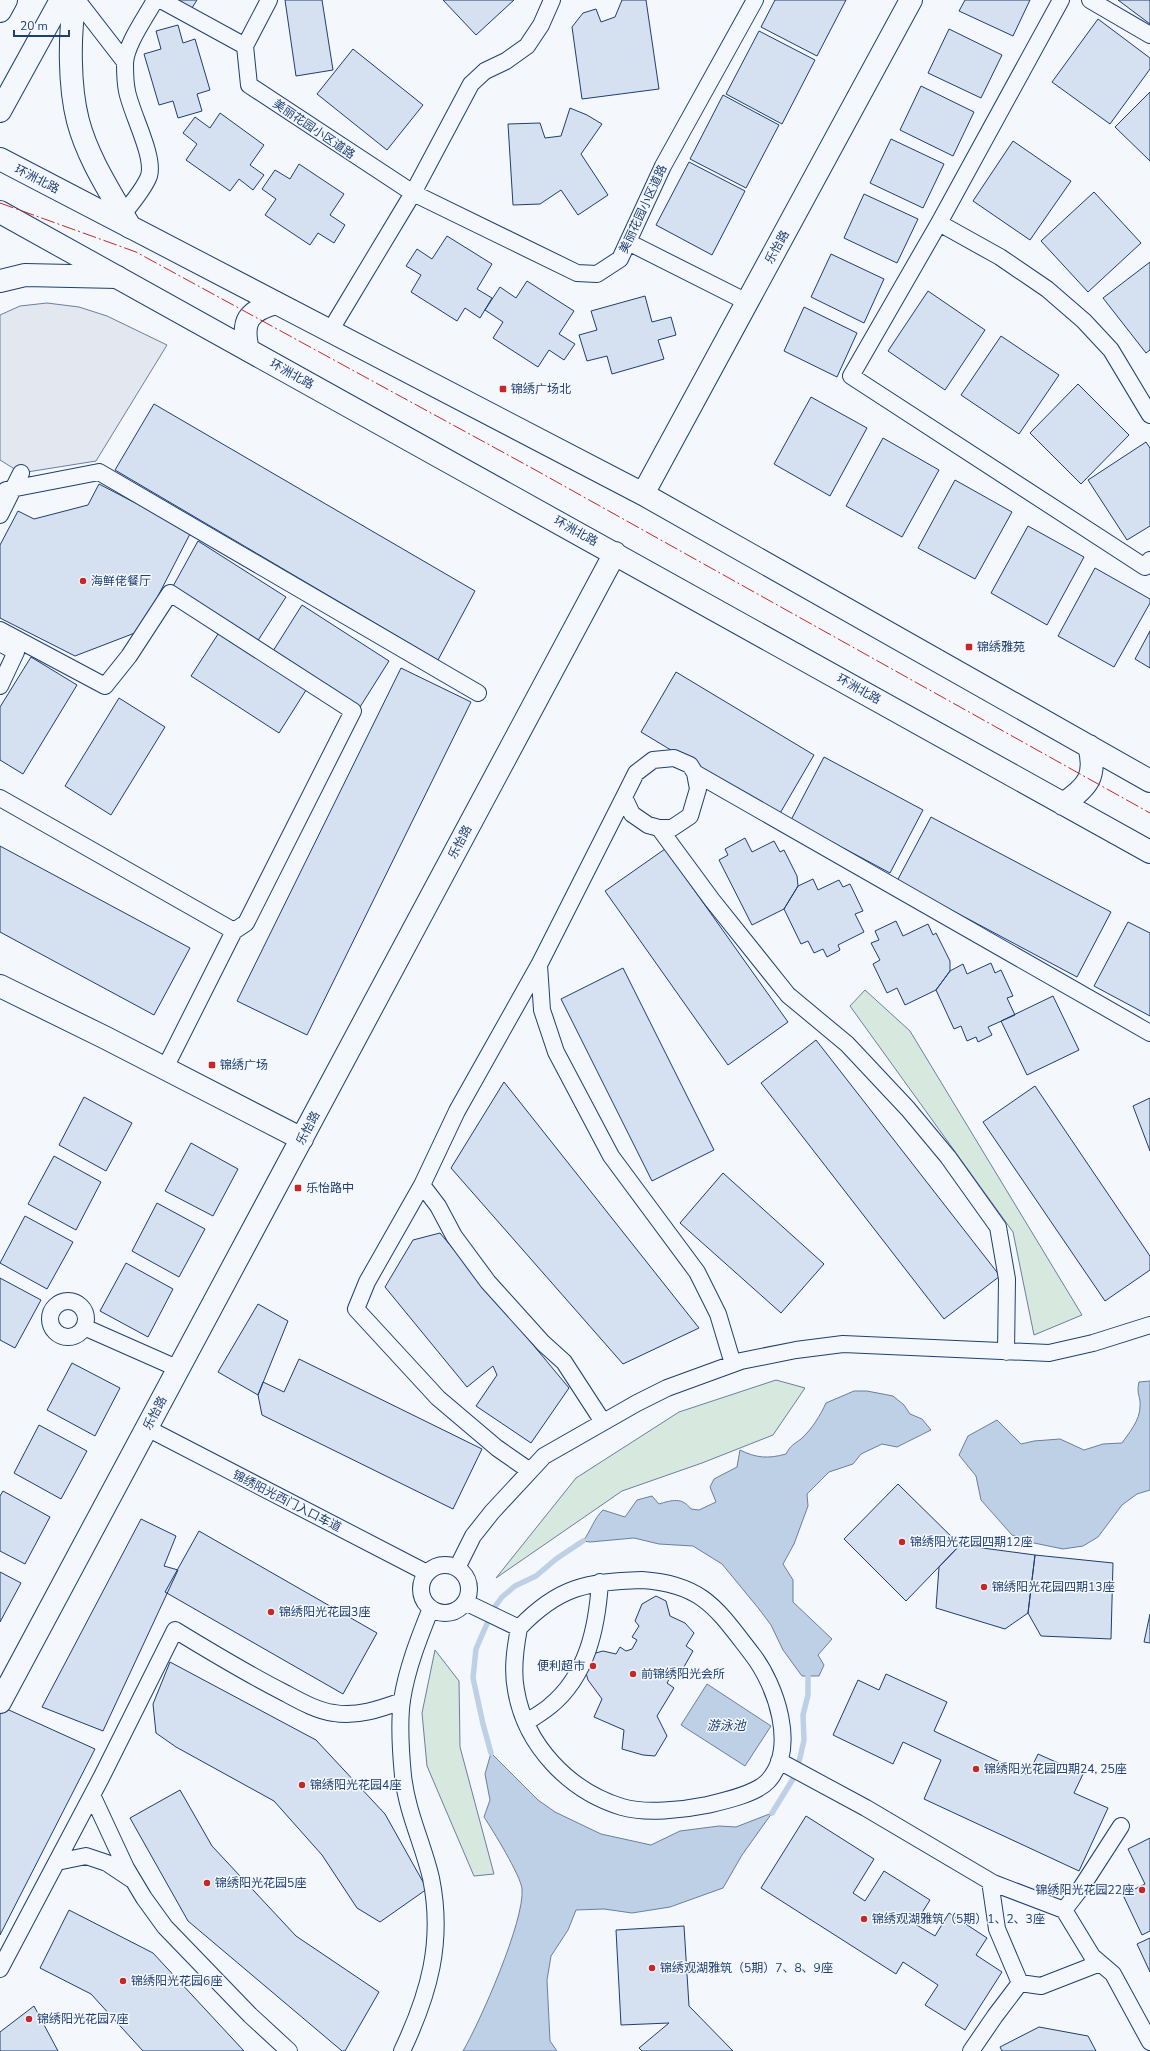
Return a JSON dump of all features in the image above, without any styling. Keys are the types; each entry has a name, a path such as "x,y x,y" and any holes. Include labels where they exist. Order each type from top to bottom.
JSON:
{"main road":[{"path":"0,11 6,0"},
{"path":"0,111 61,0"},
{"path":"76,0 70,26 72,74 78,120 88,149 126,220"},
{"name":"乐怡路","path":"643,494 911,0"},
{"name":"环洲北路","path":"0,160 126,220 276,303 643,494 1150,781"},
{"name":"环洲北路","path":"0,212 1150,852"},
{"path":"0,282 25,275 117,277"},
{"path":"248,350 244,333 249,319 259,308 276,303"},
{"name":"乐怡路","path":"0,1702 615,553"},
{"path":"1063,804 1077,795 1088,782 1093,764 1089,746"},
{"path":"0,986 104,1037 164,1070 302,1139"}],"street":[{"path":"76,0 125,62"},
{"path":"126,220 149,176 150,165 148,154 127,92 125,62 134,38 155,0"},
{"path":"161,0 245,46 269,0"},
{"path":"330,331 413,193 471,84 484,71 506,61 527,46 540,25 552,0"},
{"name":"美丽花园小区道路","path":"245,46 249,85 413,193 577,273 597,274 620,259 663,166 755,0"},
{"path":"1061,0 939,223 851,376 1145,567 1150,560"},
{"path":"1090,0 1150,35"},
{"path":"939,223 1000,257 1047,289 1084,321 1111,350 1150,415"},
{"path":"628,242 747,302"},
{"path":"0,501 6,490 99,472 478,693"},
{"path":"0,515 21,473"},
{"path":"0,630 105,686 129,656 170,592 353,711 246,923 234,931 164,1070"},
{"path":"0,643 16,652 0,686"},
{"path":"530,1471 497,1448 438,1398 356,1308 368,1282 422,1184 458,1111 539,965 636,773 653,760 674,758 690,765 696,773 1150,1033"},
{"path":"624,797 632,814 648,825 659,828 672,828 690,816 698,789 696,773"},
{"path":"0,798 234,931"},
{"path":"659,828 712,900 788,994 847,1044 908,1109 948,1157 998,1227 1007,1279 1006,1352"},
{"path":"539,965 542,1010 556,1052 611,1156 697,1272 718,1314 733,1364"},
{"path":"422,1184 438,1206 454,1236 488,1282 543,1343 564,1362 603,1422"},
{"path":"457,1568 473,1536 492,1512 544,1456 603,1422 667,1388 733,1364 796,1350 843,1344 1049,1353 1093,1343 1150,1325"},
{"path":"84,1327 179,1369"},
{"name":"锦绣阳光西门入口车道","path":"147,1428 427,1573"},
{"path":"441,1565 449,1565 457,1568 467,1580 468,1595 465,1602 460,1608 446,1613 431,1608 426,1603 421,1588 427,1573 441,1565"},
{"path":"642,1580 661,1581 694,1592 722,1614 755,1658 776,1696 781,1727 782,1749 778,1769 766,1783 749,1793 731,1799 688,1809 622,1807 579,1786 545,1757 535,1742 526,1722 516,1691 514,1670 519,1628 528,1618 556,1597 577,1587 600,1582 642,1580"},
{"path":"526,1722 550,1706 566,1689 586,1659 598,1610 600,1582"},
{"path":"465,1602 519,1628"},
{"path":"402,2051 427,1991 437,1936 430,1878 409,1809 403,1776 402,1701 408,1670 416,1643 431,1608"},
{"path":"0,1969 92,1795 175,1630 245,1672 302,1702 333,1713 355,1714 382,1709 402,1701"},
{"path":"779,1761 866,1808 992,1883 1064,1910 1092,1956 1112,1974 1150,2042"},
{"path":"92,1795 134,1881 164,1927 250,2015 289,2051"},
{"path":"1064,1910 1081,1888 1121,1826"},
{"path":"57,1862 86,1856 107,1863 134,1881"},
{"path":"991,1888 997,1929 1020,1983"},
{"path":"1020,1983 1041,1986 1100,1963"},
{"path":"971,2051 1020,1983"}],"shaded area":[{"path":"47,303 79,307 107,316 167,345 96,461 21,473 0,460 0,315 20,306"},
{"path":"865,990 910,1031 1082,1315 1034,1335 1013,1232 850,1006"},
{"path":"776,1380 805,1388 773,1435 702,1463 622,1491 496,1578 576,1478 679,1412"},
{"path":"435,1650 459,1681 460,1747 494,1874 474,1876 427,1766 422,1713"}],"water":[{"path":"1150,1381 1150,1490 1137,1494 1122,1505 1098,1537 1083,1546 1063,1549 1034,1543 1012,1535 981,1500 976,1476 959,1455 968,1436 997,1420 1021,1444 1034,1441 1060,1439 1084,1450 1103,1444 1122,1443 1134,1426 1140,1412 1138,1390 1139,1382"},
{"path":"854,1391 867,1391 893,1396 904,1405 910,1414 922,1419 931,1430 897,1447 882,1444 861,1454 853,1464 829,1472 807,1494 808,1506 794,1544 783,1564 793,1580 793,1602 832,1639 818,1655 824,1665 819,1676 802,1676 783,1650 771,1625 722,1564 693,1546 659,1544 634,1538 590,1542 583,1541 597,1517 603,1510 625,1517 637,1500 652,1496 659,1504 676,1500 688,1505 691,1509 699,1510 716,1502 710,1487 714,1479 737,1467 740,1450 751,1455 762,1457 773,1457 786,1454 791,1447 812,1427 826,1403"},
{"name":"游泳池","path":"707,1684 771,1726 745,1766 681,1725"},
{"path":"491,1753 538,1800 555,1812 601,1834 651,1845 680,1831 719,1826 736,1827 772,1813 742,1855 723,1888 670,1907 632,1913 604,1909 576,1910 568,1930 551,1956 547,1980 550,2041 557,2051 463,2051 480,2018 500,1971 521,1904 522,1889 517,1874 484,1817 490,1800 485,1774"}],"building":[{"path":"172,0 197,0 190,11"},
{"path":"285,0 322,0 333,70 296,76"},
{"path":"443,0 514,0 476,35"},
{"path":"622,0 646,0 659,89 582,99 572,27 583,13 596,9 601,22 615,17"},
{"path":"775,0 846,0 817,56 761,27"},
{"path":"965,0 1030,0 1013,36 959,11"},
{"path":"1118,0 1150,0 1150,24"},
{"path":"1098,19 1150,58 1150,69 1110,124 1052,82"},
{"path":"178,25 183,43 195,39 210,90 197,94 202,111 178,118 173,101 159,105 144,54 161,49 156,31"},
{"path":"949,29 1002,55 981,98 928,73"},
{"path":"759,31 815,60 782,124 726,94"},
{"path":"353,49 423,105 387,150 317,94"},
{"path":"921,86 974,112 953,156 900,130"},
{"path":"1150,92 1150,161 1115,127"},
{"path":"723,95 779,125 746,188 690,159"},
{"path":"570,108 587,115 602,124 581,154 608,195 578,215 561,190 540,204 513,205 508,124 540,123 545,138 561,136"},
{"path":"220,113 264,145 250,165 264,175 253,190 239,179 230,191 186,160 197,144 183,133 195,117 210,128"},
{"path":"891,139 944,164 923,208 870,183"},
{"path":"1013,141 1071,181 1030,240 973,201"},
{"path":"689,162 745,191 712,255 656,225"},
{"path":"299,164 344,194 330,215 345,225 334,243 318,233 310,245 265,215 276,199 262,189 275,170 290,179"},
{"path":"1094,192 1141,243 1088,292 1041,241"},
{"path":"864,194 918,219 897,263 844,238"},
{"path":"447,236 492,264 477,289 492,298 480,318 465,308 457,321 411,292 421,275 406,266 417,249 432,259"},
{"path":"831,254 884,279 864,323 811,297"},
{"path":"1150,262 1150,350 1146,353 1103,298"},
{"path":"527,281 574,311 559,334 575,344 564,360 549,350 538,367 493,338 503,322 485,310 500,287 516,298"},
{"path":"928,291 985,330 945,390 888,351"},
{"path":"645,296 652,322 671,317 676,335 658,340 664,359 612,374 607,356 587,361 579,335 597,330 591,311"},
{"path":"804,307 857,333 837,377 784,351"},
{"path":"1001,336 1059,375 1019,434 961,395"},
{"path":"1078,384 1129,435 1081,484 1030,433"},
{"path":"811,397 867,428 830,496 774,464"},
{"path":"154,404 475,591 438,660 115,470"},
{"path":"883,438 939,470 902,537 846,506"},
{"path":"1146,442 1150,448 1150,526 1127,540 1088,480"},
{"path":"955,480 1012,512 975,579 918,548"},
{"name":"海鲜佬餐厅","path":"99,484 191,532 140,631 75,656 0,618 0,545 18,511 34,519 88,505"},
{"path":"1028,526 1084,557 1047,625 991,593"},
{"path":"198,541 286,597 257,642 172,588"},
{"path":"1095,568 1150,599 1150,603 1114,667 1058,636"},
{"path":"302,605 389,661 360,707 273,651"},
{"path":"220,631 308,687 279,733 191,676"},
{"path":"1150,631 1150,668 1135,659"},
{"path":"31,657 77,685 23,774 0,760 0,707"},
{"path":"401,668 471,702 307,1035 237,1001"},
{"path":"676,672 814,755 779,815 641,732"},
{"path":"119,698 165,727 111,815 65,786"},
{"path":"824,757 923,810 890,873 791,820"},
{"path":"931,817 1111,912 1077,977 897,881"},
{"path":"745,838 752,852 774,841 780,852 784,850 797,876 798,886 784,909 752,925 719,860 728,855 725,849"},
{"path":"0,846 190,948 154,1015 0,932"},
{"path":"665,849 788,1022 728,1065 605,891"},
{"path":"813,879 818,890 839,880 843,887 850,884 863,911 855,914 864,932 838,945 840,950 827,957 823,949 814,953 808,941 801,944 784,909 798,886"},
{"path":"896,921 903,936 928,924 933,935 936,933 950,961 950,971 936,990 905,1005 897,988 887,993 873,964 880,960 871,943 879,940 875,931"},
{"path":"1128,922 1150,933 1150,1016 1094,986"},
{"path":"991,963 995,973 1001,970 1013,996 1007,998 1015,1015 988,1027 992,1035 978,1042 976,1037 967,1041 961,1026 954,1029 936,990 950,971 963,964 967,974"},
{"path":"623,968 714,1150 652,1181 561,999"},
{"path":"1053,996 1079,1050 1027,1075 1001,1021"},
{"path":"816,1040 1000,1276 944,1319 761,1083"},
{"path":"504,1082 699,1328 623,1364 451,1168"},
{"path":"1035,1086 1150,1256 1150,1270 1105,1301 983,1122"},
{"path":"84,1097 132,1123 106,1171 59,1145"},
{"path":"1150,1098 1150,1151 1133,1106"},
{"path":"191,1143 238,1169 213,1216 165,1191"},
{"path":"54,1156 101,1182 76,1230 28,1204"},
{"path":"723,1173 824,1264 781,1313 680,1223"},
{"path":"157,1203 205,1229 179,1277 132,1251"},
{"path":"25,1216 73,1242 47,1289 0,1263"},
{"path":"440,1233 569,1388 531,1443 476,1406 497,1375 493,1366 467,1387 385,1287 413,1240"},
{"path":"126,1263 173,1289 148,1337 100,1311"},
{"path":"0,1278 41,1300 15,1348 0,1340"},
{"path":"258,1304 288,1321 258,1395 218,1372"},
{"path":"299,1359 482,1449 453,1509 262,1415 258,1395 263,1382 284,1392"},
{"path":"72,1363 120,1388 95,1436 47,1410"},
{"path":"39,1425 87,1451 61,1499 14,1473"},
{"name":"锦绣阳光花园四期12座","path":"898,1484 960,1545 906,1601 844,1539"},
{"path":"3,1491 50,1517 25,1564 0,1551 0,1496"},
{"path":"141,1519 176,1536 164,1566 178,1570 103,1731 42,1707"},
{"name":"锦绣阳光花园3座","path":"199,1531 377,1633 343,1694 165,1592"},
{"name":"锦绣阳光花园四期13座","path":"960,1545 1035,1555 1028,1613 1005,1629 936,1608 939,1567"},
{"path":"1035,1555 1113,1563 1111,1639 1041,1636 1028,1613"},
{"path":"0,1572 21,1583 0,1622"},
{"name":"前锦绣阳光会所","path":"656,1596 666,1601 670,1616 685,1623 694,1633 686,1646 693,1651 677,1679 671,1676 667,1683 674,1688 657,1716 667,1736 655,1756 643,1755 622,1749 624,1730 594,1717 602,1699 588,1680 586,1673 592,1654 603,1651 616,1654 620,1647 626,1651 632,1649 637,1640 632,1637 639,1626 635,1621 642,1604"},
{"path":"1150,1614 1150,1643 1144,1642"},
{"name":"锦绣阳光花园4座","path":"170,1662 316,1740 385,1814 427,1889 380,1922 357,1908 322,1855 274,1801 176,1747 156,1733 153,1704"},
{"name":"锦绣阳光花园四期24, 25座","path":"886,1674 947,1702 934,1731 1028,1775 1038,1754 1083,1774 1074,1793 1108,1808 1079,1871 924,1799 941,1760 903,1742 893,1764 833,1735 858,1680 879,1690"},
{"path":"0,1706 95,1749 0,1935"},
{"name":"锦绣阳光花园5座","path":"180,1790 212,1846 296,1936 379,1992 345,2051 342,2051 188,1921 130,1818"},
{"name":"锦绣观湖雅筑（5期）1、2、3座","path":"806,1816 874,1859 853,1893 865,1901 884,1871 930,1900 915,1924 935,1936 949,1913 987,1938 976,1955 1002,1972 965,2030 925,2005 938,1985 903,1962 896,1974 761,1888"},
{"name":"锦绣阳光花园22座","path":"1150,1838 1150,1931 1142,1935 1123,1895 1145,1884 1128,1849"},
{"name":"锦绣阳光花园6座","path":"69,1910 153,1953 244,2051 143,2051 91,1994 40,1968"},
{"name":"锦绣观湖雅筑（5期）7、8、9座","path":"684,1926 689,2006 733,2051 642,2051 639,2048 669,2023 621,2025 616,1930"},
{"path":"1150,1938 1150,1972 1137,1944"},
{"name":"锦绣阳光花园7座","path":"34,2006 58,2051 0,2051 0,2032"},
{"path":"1039,2027 1088,2036 1096,2051 1002,2051 1000,2047"}],"waterway":[{"path":"491,1753 473,1678 476,1649 482,1635 494,1608 502,1597 515,1586 536,1576 556,1559 583,1541"},
{"path":"772,1813 793,1779 800,1758 804,1740 803,1715 808,1695 808,1676"}],"power":[{"path":"0,203 136,252 530,467 1150,813"}],"place":[{"name":"锦绣广场北","path":"503,389"},
{"name":"海鲜佬餐厅","path":"83,581"},
{"name":"锦绣雅苑","path":"969,647"},
{"name":"锦绣广场","path":"212,1065"},
{"name":"乐怡路中","path":"298,1188"},
{"name":"锦绣阳光花园四期12座","path":"902,1542"},
{"name":"锦绣阳光花园四期13座","path":"984,1587"},
{"name":"锦绣阳光花园3座","path":"271,1612"},
{"name":"便利超市","path":"593,1666"},
{"name":"前锦绣阳光会所","path":"633,1674"},
{"name":"锦绣阳光花园四期24, 25座","path":"976,1769"},
{"name":"锦绣阳光花园4座","path":"302,1785"},
{"name":"锦绣阳光花园5座","path":"207,1883"},
{"name":"锦绣阳光花园22座","path":"1142,1890"},
{"name":"锦绣观湖雅筑（5期）1、2、3座","path":"864,1919"},
{"name":"锦绣观湖雅筑（5期）7、8、9座","path":"652,1968"},
{"name":"锦绣阳光花园6座","path":"123,1981"},
{"name":"锦绣阳光花园7座","path":"29,2019"}]}
